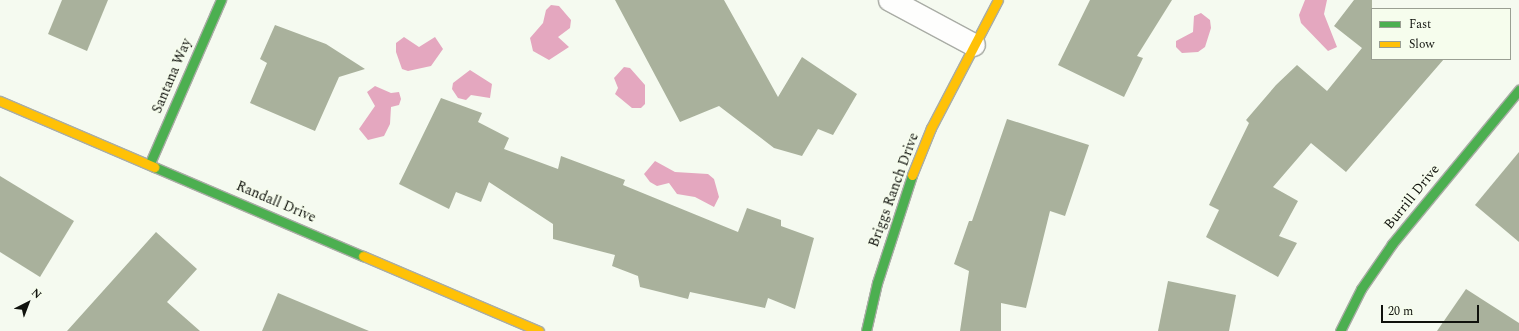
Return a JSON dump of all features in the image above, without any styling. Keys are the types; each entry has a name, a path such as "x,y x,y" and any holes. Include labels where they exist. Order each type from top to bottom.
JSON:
{"street":[{"name":"Santana Way","path":"150,163 221,0"},
{"path":"890,0 974,45"},
{"name":"Briggs Ranch Drive","path":"866,331 877,283 906,189 931,128 998,0"},
{"name":"Burrill Drive","path":"1340,331 1361,289 1392,244 1519,90"},
{"name":"Randall Drive","path":"0,101 150,163 539,331"}],"shaded area":[{"path":"1305,0 1327,0 1324,14 1337,47 1328,51 1301,23 1299,15"},
{"path":"551,5 559,6 571,20 570,28 558,37 569,47 549,60 533,51 530,38 543,23 546,10"},
{"path":"1201,13 1210,20 1211,28 1205,47 1198,52 1182,53 1176,47 1176,41 1193,32 1194,16"},
{"path":"404,37 419,47 435,37 443,49 431,66 408,71 402,69 396,52 396,43"},
{"path":"624,67 630,68 645,85 645,104 641,108 632,108 615,94 618,88 614,78"},
{"path":"470,70 492,84 490,98 471,95 466,100 458,98 452,89 453,83"},
{"path":"375,86 391,93 399,92 401,99 399,105 391,107 390,124 384,136 368,140 359,129 375,106 367,92"},
{"path":"655,161 675,172 708,174 714,179 719,197 714,207 695,197 677,194 669,183 657,186 650,182 644,174"}],"building":[{"path":"62,0 108,0 87,51 48,34"},
{"path":"615,0 724,0 778,97 802,57 857,94 833,135 818,129 802,156 774,148 719,106 680,122"},
{"path":"1090,0 1172,0 1137,56 1143,58 1124,97 1058,65"},
{"path":"1354,0 1372,0 1371,60 1443,60 1346,172 1311,143 1273,187 1298,201 1279,236 1297,243 1278,277 1206,237 1219,210 1209,205 1249,123 1246,120 1276,85 1297,65 1327,91 1362,48 1334,26"},
{"path":"275,25 326,44 365,69 339,77 315,131 250,103 267,63 260,59"},
{"path":"441,98 482,113 478,122 509,138 504,149 558,169 561,156 625,180 623,185 738,232 747,208 781,220 781,226 814,238 795,309 768,298 765,308 690,292 688,299 640,287 638,276 612,266 615,255 553,239 553,224 489,182 481,202 456,192 449,209 399,184"},
{"path":"1007,119 1089,145 1065,216 1050,211 1026,308 1001,303 1001,331 960,331 969,271 954,264 969,221 972,221"},
{"path":"1519,152 1519,242 1475,205"},
{"path":"0,176 74,221 40,277 0,252"},
{"path":"156,232 197,269 167,302 200,331 67,331"},
{"path":"1168,281 1236,295 1229,331 1158,331"},
{"path":"1466,289 1519,323 1519,331 1437,331"},
{"path":"278,293 369,331 262,331"}],"traffic: fast":[{"path":"150,163 221,0"},
{"path":"1340,331 1361,289 1392,244 1519,90"},
{"path":"154,167 363,256"},
{"path":"866,331 877,283 912,175"}],"traffic: slow":[{"path":"912,175 931,128 998,0"},
{"path":"0,101 154,167"},
{"path":"363,256 539,331"}]}
